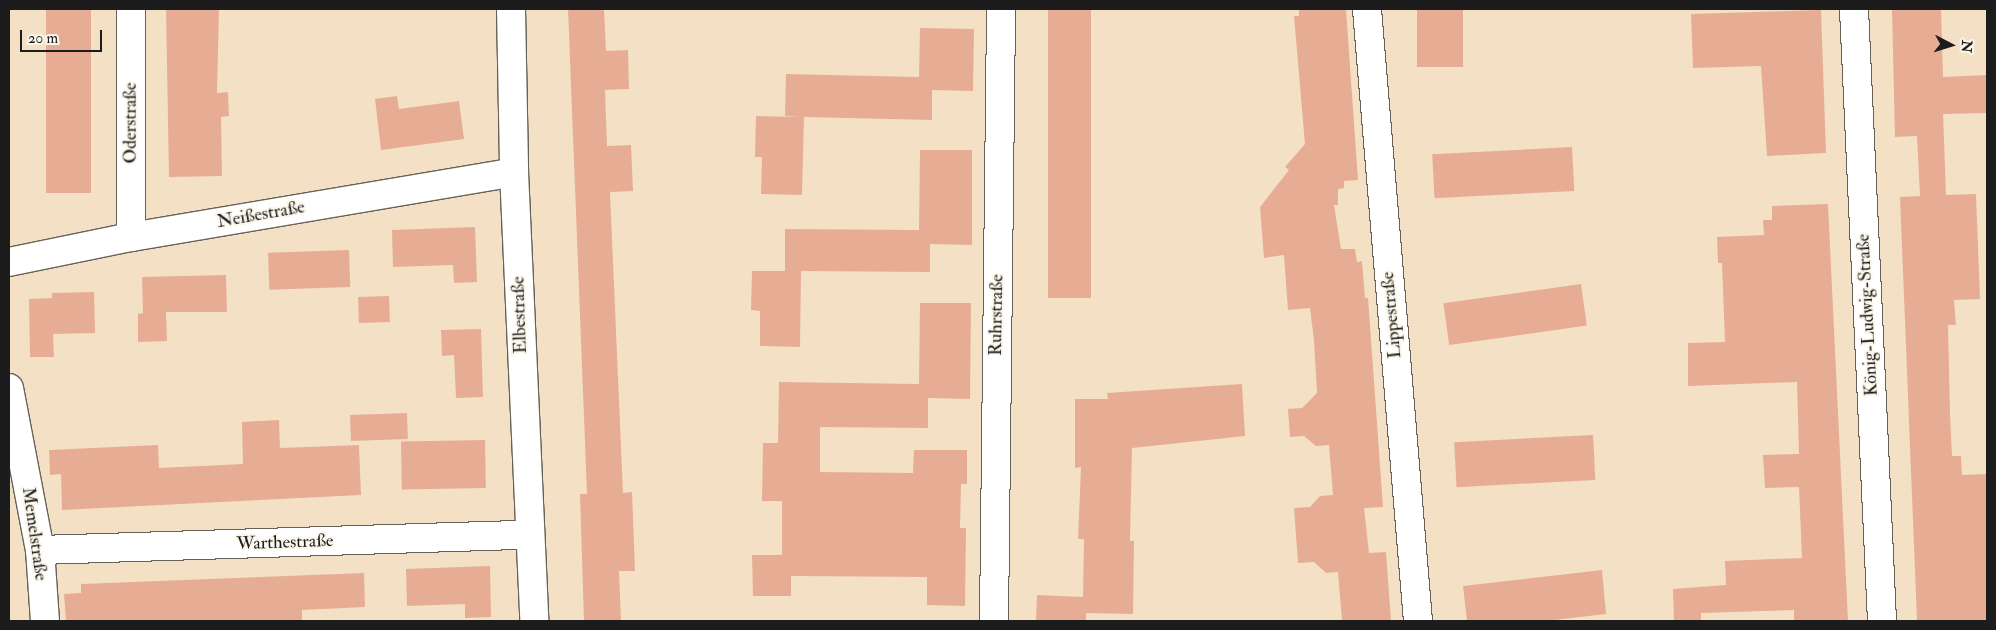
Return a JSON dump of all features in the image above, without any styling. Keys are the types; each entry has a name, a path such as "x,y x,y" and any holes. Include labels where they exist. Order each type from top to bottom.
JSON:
{"street":[{"name":"Oderstraße","path":"131,9 132,237"},
{"name":"Elbestraße","path":"511,9 514,172 534,621"},
{"name":"Ruhrstraße","path":"994,621 1001,9"},
{"name":"Lippestraße","path":"1367,9 1418,621"},
{"name":"König-Ludwig-Straße","path":"1854,9 1882,621"},
{"name":"Neißestraße","path":"9,262 132,237 514,172"},
{"name":"Memelstraße","path":"9,388 40,550 45,621"},
{"name":"Warthestraße","path":"40,550 530,535"}],"building":[{"path":"46,9 91,9 91,193 46,193"},
{"path":"166,9 219,9 217,93 228,92 229,116 221,117 222,176 169,177"},
{"path":"568,9 604,9 606,51 628,50 629,89 605,90 607,146 631,145 633,191 610,192 623,493 632,492 635,571 619,571 621,621 584,621 580,494 587,494"},
{"path":"1048,9 1091,9 1091,298 1048,298"},
{"path":"1299,9 1346,9 1358,180 1344,181 1344,188 1338,189 1338,205 1334,205 1341,249 1355,249 1357,262 1362,261 1365,298 1368,298 1383,507 1364,508 1369,553 1386,552 1391,621 1342,621 1338,572 1326,573 1314,562 1298,563 1294,508 1310,507 1320,496 1333,495 1329,445 1316,446 1304,436 1290,437 1288,409 1302,408 1317,393 1310,308 1288,310 1284,255 1264,258 1260,207 1289,170 1285,167 1305,144 1294,16 1299,16"},
{"path":"1417,9 1463,9 1463,67 1417,67"},
{"path":"1892,9 1941,9 1943,77 1987,75 1987,113 1943,114 1946,195 1976,194 1980,299 1954,300 1956,325 1948,325 1950,414 1952,456 1961,456 1962,475 1987,474 1987,621 1917,621 1900,197 1920,196 1917,136 1895,137"},
{"path":"1821,10 1826,153 1767,156 1761,66 1693,68 1691,14"},
{"path":"920,28 974,29 973,91 932,90 932,120 804,117 802,195 761,194 762,157 755,157 756,116 800,117 785,116 786,74 919,77"},
{"path":"397,96 399,109 459,101 464,139 381,150 375,99"},
{"path":"1572,147 1574,191 1434,198 1432,154"},
{"path":"920,150 972,150 972,245 930,244 930,272 801,271 800,347 760,346 760,311 751,310 752,271 785,271 785,229 919,230"},
{"path":"1828,204 1848,621 1794,621 1794,610 1701,613 1701,621 1674,621 1673,589 1726,585 1725,561 1802,558 1799,487 1765,488 1763,455 1799,454 1797,382 1688,386 1688,343 1725,342 1722,263 1718,263 1717,237 1764,235 1763,220 1772,220 1772,206"},
{"path":"475,227 477,282 454,283 453,265 393,267 392,230"},
{"path":"349,250 350,287 269,290 268,253"},
{"path":"226,275 227,312 166,312 167,341 138,342 138,314 143,313 142,277"},
{"path":"1581,284 1587,326 1449,345 1443,303"},
{"path":"94,292 95,333 53,334 54,357 30,357 29,299 52,298 52,293"},
{"path":"389,296 390,322 359,323 358,297"},
{"path":"920,303 971,303 970,399 928,398 928,428 820,427 820,472 913,473 914,450 967,450 967,484 961,484 960,528 966,528 965,606 927,605 927,577 791,576 791,596 753,596 752,555 782,555 782,501 762,501 763,443 778,443 779,382 919,384"},
{"path":"481,329 483,397 456,398 454,355 442,356 441,330"},
{"path":"1242,384 1245,436 1132,448 1130,541 1134,541 1133,614 1086,613 1086,621 1036,621 1037,595 1083,597 1084,539 1078,539 1081,467 1075,468 1075,399 1108,399 1107,393"},
{"path":"407,413 408,439 351,441 350,415"},
{"path":"279,420 280,448 359,445 361,495 62,510 61,474 50,475 49,450 158,445 159,468 243,464 242,422"},
{"path":"1593,435 1595,480 1457,487 1454,442"},
{"path":"485,440 486,488 402,489 401,441"},
{"path":"490,566 491,617 465,618 465,604 407,606 406,569"},
{"path":"1602,570 1606,614 1546,621 1467,621 1463,586"},
{"path":"364,573 365,607 302,610 302,621 66,621 64,594 81,593 81,584"}]}
